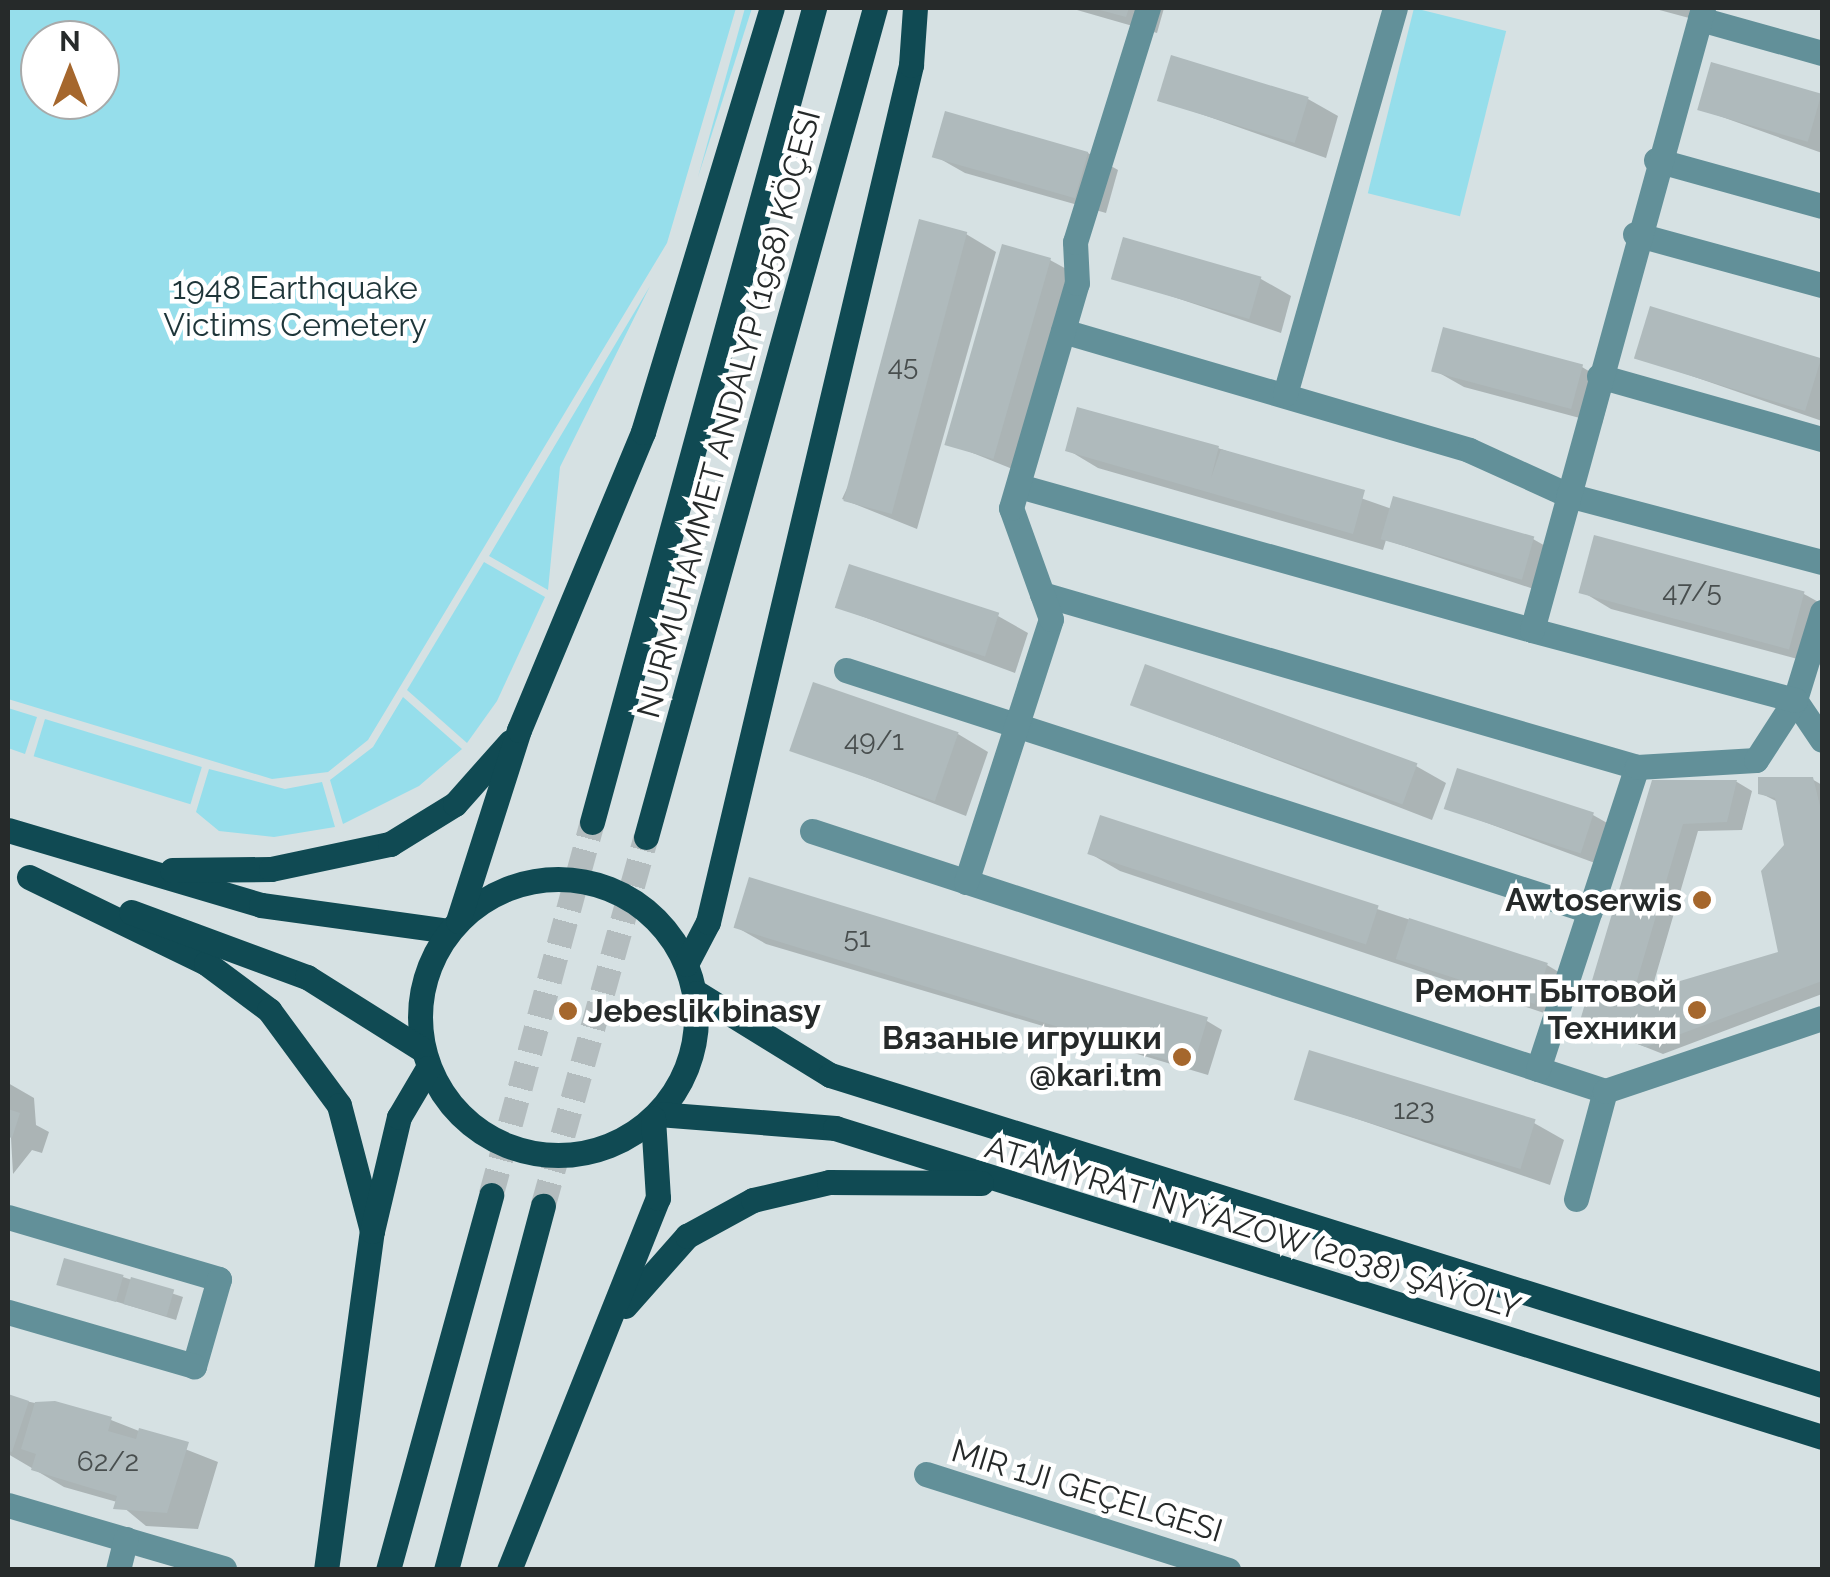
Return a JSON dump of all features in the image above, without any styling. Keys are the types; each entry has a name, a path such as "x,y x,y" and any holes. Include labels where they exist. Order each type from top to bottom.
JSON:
{"main road":[{"path":"326,1570 372,1231 399,1116 425,1059 422,990 453,926 519,730 643,432 772,8"},
{"name":"NURMUHAMMET ANDALYP (1958) KÖÇESI","path":"592,822 814,8"},
{"name":"NURMUHAMMET ANDALYP (1958) KÖÇESI","path":"646,837 875,8"},
{"path":"686,964 708,922 910,65 914,8"},
{"path":"128,867 241,872 390,844 455,804 519,730"},
{"path":"8,830 261,906 453,926 534,881 593,884 645,910 686,964 696,993 690,1062 656,1116 594,1151 527,1152 467,1122 425,1059 307,978 18,874"},
{"path":"18,874 206,963 269,1010 338,1106 372,1231"},
{"name":"ATAMYRAT NYÝAZOW (2038) ŞAÝOLY","path":"696,993 830,1074 1822,1385"},
{"path":"509,1570 615,1317 658,1198 656,1116"},
{"name":"ATAMYRAT NYÝAZOW (2038) ŞAÝOLY","path":"656,1116 836,1128 992,1182 1822,1437"},
{"path":"615,1317 687,1236 753,1200 829,1182 992,1182"},
{"path":"388,1570 491,1195"},
{"path":"446,1570 544,1206"}],"street":[{"path":"966,882 1051,618 1011,508 1077,284 1076,242 1148,8"},
{"path":"1285,394 1395,8"},
{"path":"1532,630 1635,234 1702,13 1822,54"},
{"path":"1656,160 1822,206"},
{"path":"1635,234 1822,285"},
{"path":"1063,331 1469,450 1568,495 1822,562"},
{"path":"1599,376 1822,439"},
{"path":"1020,486 1795,700 1822,740"},
{"path":"1042,594 1637,767 1756,760 1795,700 1822,612"},
{"path":"846,670 1590,911"},
{"path":"1538,1069 1637,767"},
{"path":"812,831 1605,1091 1822,1018"},
{"path":"1576,1199 1605,1091"},
{"path":"8,1217 219,1278 194,1366 8,1312"},
{"name":"MIR 1JI GEÇELGESI","path":"926,1474 1228,1570"},
{"path":"8,1506 224,1568"},
{"path":"118,1570 126,1539"}],"green space":[{"name":"1948 Earthquake Victims Cemetery","path":"8,8 736,8 667,243 368,740 328,772 272,779 8,699"},
{"path":"745,8 752,8 698,177"},
{"path":"1414,8 1506,31 1460,216 1368,193"},
{"path":"650,286 560,467 548,590 489,556"},
{"path":"484,562 545,597 497,701 467,743 407,690"},
{"path":"403,697 462,749 419,786 343,824 330,780 373,747"},
{"path":"8,708 37,717 25,754 8,748"},
{"path":"45,719 202,767 190,804 34,756"},
{"path":"209,769 285,789 322,782 335,827 274,837 219,831 196,812"}],"building":[{"path":"1096,8 1129,8 1126,17"},
{"path":"1171,55 1309,97 1295,143 1157,101"},
{"path":"1711,62 1822,94 1808,142 1697,110"},
{"path":"945,111 1088,152 1075,198 932,157"},
{"path":"919,219 967,232 892,514 843,501"},
{"path":"1123,237 1261,277 1249,319 1111,279"},
{"path":"1002,244 1051,258 993,459 944,445"},
{"path":"1650,306 1821,358 1805,411 1634,359"},
{"path":"1443,327 1583,365 1571,409 1431,371"},
{"path":"1077,407 1219,446 1211,478 1221,449 1365,490 1353,534 1065,451"},
{"path":"1393,496 1534,537 1522,580 1381,539"},
{"path":"1594,535 1805,591 1789,649 1578,593"},
{"path":"849,564 999,613 985,657 835,608"},
{"path":"1145,664 1418,763 1402,805 1130,705"},
{"path":"813,682 959,732 935,801 789,751"},
{"path":"1457,768 1594,812 1581,853 1444,809"},
{"path":"1758,777 1813,777 1822,814 1822,981 1646,1047 1579,1024 1652,780 1737,780 1727,822 1683,824 1636,984 1653,989 1778,952 1761,871 1784,845 1775,798 1758,794"},
{"path":"1100,815 1379,906 1366,945 1087,854"},
{"path":"749,877 1208,1017 1193,1068 734,928"},
{"path":"1409,918 1548,963 1535,1004 1396,959"},
{"path":"1309,1050 1536,1119 1520,1169 1294,1100"},
{"path":"8,1109 20,1113 12,1138 8,1137"},
{"path":"64,1258 124,1275 116,1302 56,1285"},
{"path":"131,1277 174,1289 167,1316 123,1304"},
{"path":"8,1394 29,1401 12,1452 8,1451"},
{"path":"55,1401 112,1417 108,1431 136,1439 139,1428 189,1442 167,1513 113,1509 117,1496 31,1470 36,1454 21,1449 35,1402"}],"tunnel":[{"path":"491,1195 592,822"},
{"path":"543,1206 646,837"}],"place":[{"name":"Awtoserwis","path":"1702,900"},
{"name":"Ремонт Бытовой Техники","path":"1697,1010"},
{"name":"Jebeslik binasy","path":"568,1011"},
{"name":"Вязаные игрушки @kari.tm","path":"1182,1057"}]}
